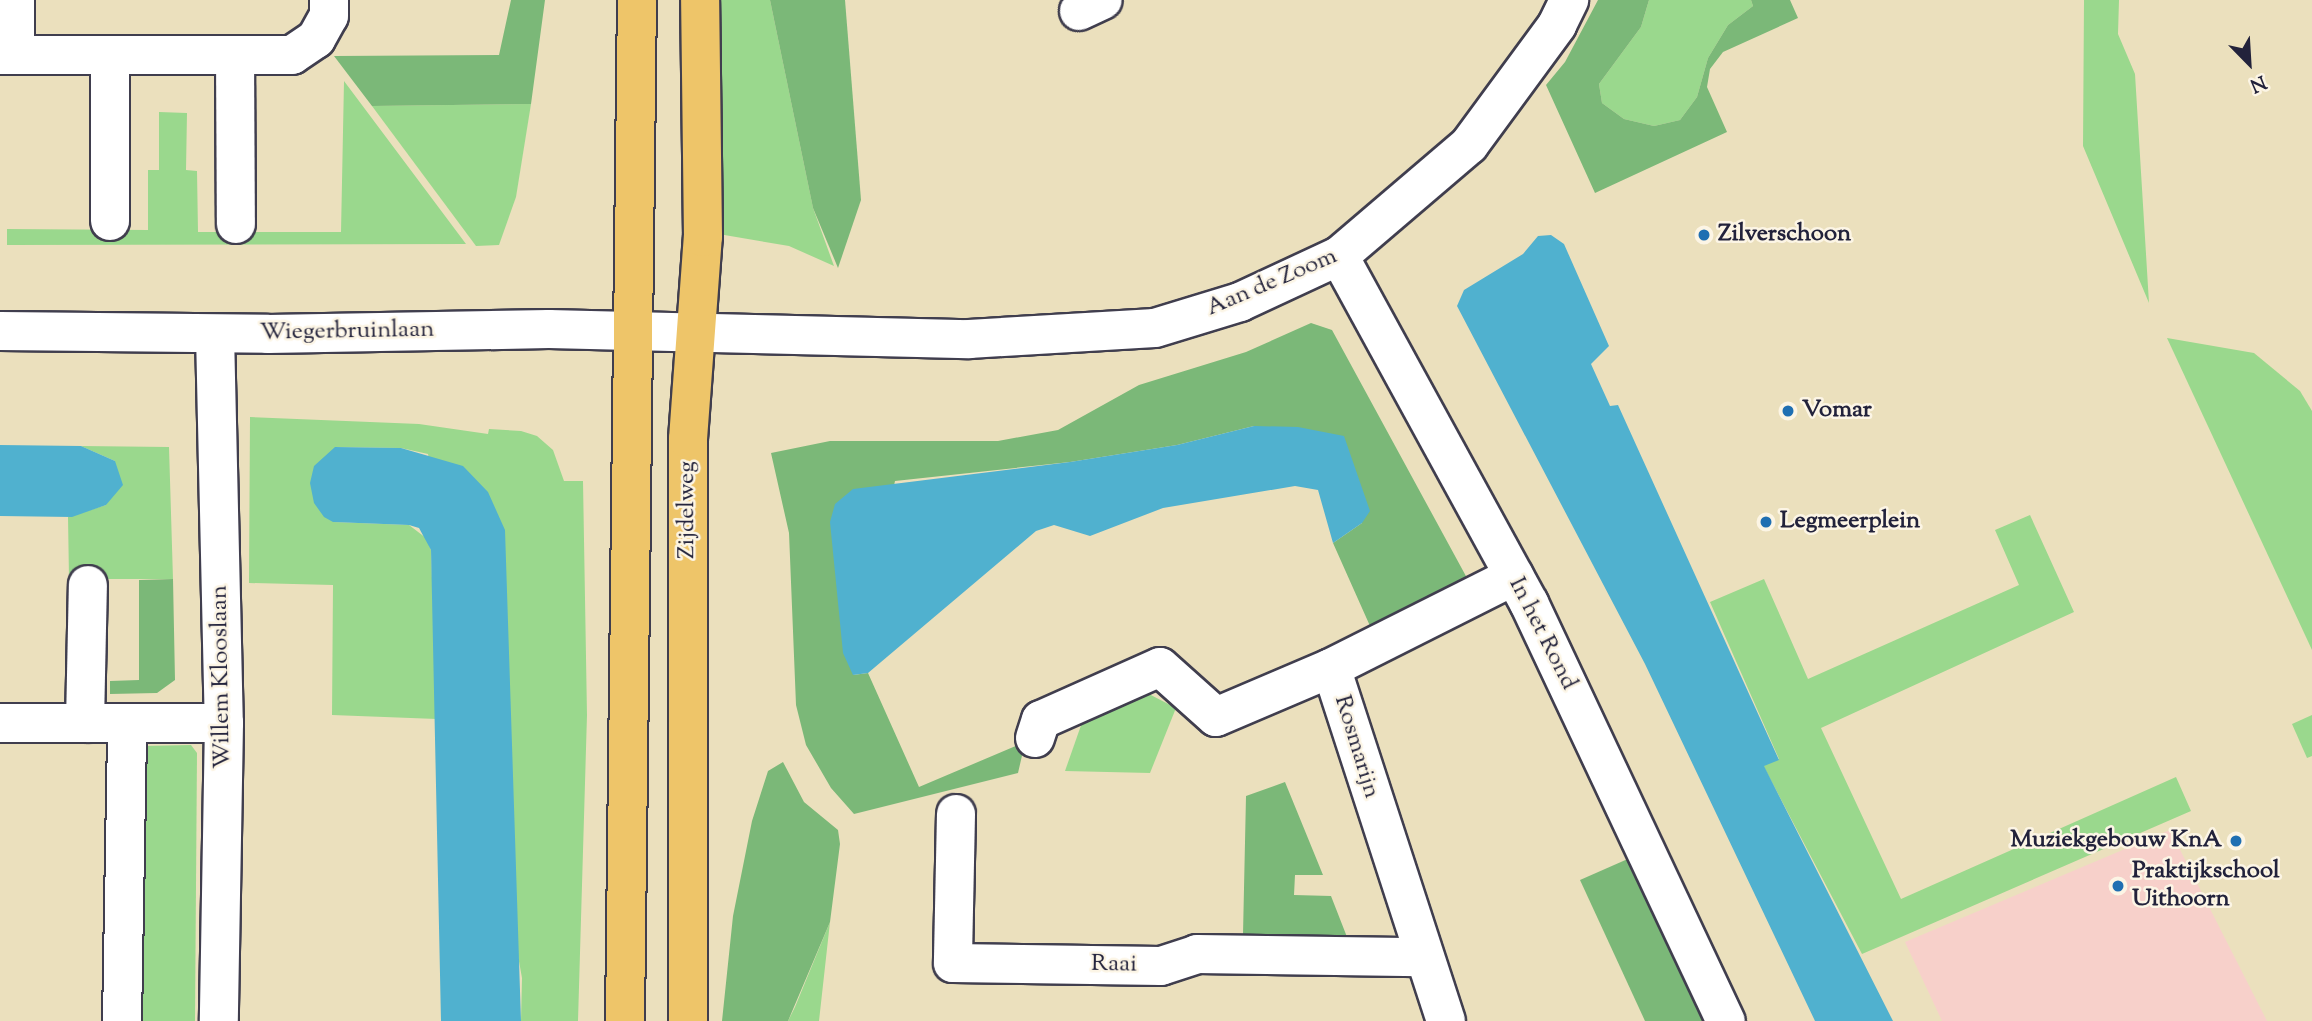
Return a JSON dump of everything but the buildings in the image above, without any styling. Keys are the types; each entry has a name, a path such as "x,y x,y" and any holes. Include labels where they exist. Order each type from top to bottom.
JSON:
{"main road":[{"path":"625,1021 637,0"},
{"name":"Zijdelweg","path":"688,1021 688,458 693,331 703,237 700,0"}],"street":[{"path":"15,0 8,55 292,55 316,39 329,16 329,0"},
{"name":"Aan de Zoom","path":"693,331 969,339 1155,328 1240,302 1339,256 1469,145 1557,25 1569,0"},
{"path":"110,55 110,221"},
{"path":"235,55 236,224"},
{"name":"In het Rond","path":"1339,256 1514,576 1726,1021"},
{"name":"Wiegerbruinlaan","path":"0,331 215,334 549,329 693,331"},
{"name":"Willem Klooslaan","path":"215,334 224,723 219,1021"},
{"name":"Rosmarijn","path":"1446,1021 1422,957 1331,668 1514,576"},
{"path":"85,723 88,585"},
{"path":"1035,738 1041,720 1160,667 1216,717 1331,668"},
{"path":"0,723 224,723"},
{"path":"122,1021 127,723"},
{"name":"Raai","path":"956,814 953,963 1161,966 1197,954 1422,957"}],"shaded area":[{"name":"Praktijkschool Uithoorn","path":"2170,830 2267,1021 1942,1021 1905,942"}],"green space":[{"path":"511,0 545,0 531,104 372,106 334,56 499,55"},
{"path":"679,0 770,0 813,208 834,266 789,246 695,230 684,178"},
{"path":"770,0 845,0 861,200 838,268 813,208"},
{"path":"1598,0 1649,0 1641,27 1599,84 1602,103 1624,119 1654,126 1680,120 1697,97 1708,58 1728,25 1753,6 1751,0 1790,0 1798,18 1723,52 1710,69 1707,87 1727,132 1595,193 1546,85 1565,62"},
{"path":"1649,0 1751,0 1753,6 1728,25 1708,58 1697,97 1680,120 1654,126 1624,119 1602,103 1599,84 1641,27"},
{"path":"2084,0 2119,0 2118,34 2135,74 2149,303 2083,146"},
{"path":"344,81 466,244 7,245 7,229 148,230 148,170 159,170 159,112 187,113 186,170 197,171 198,232 341,232"},
{"path":"531,104 516,197 499,245 476,246 372,106"},
{"path":"1311,323 1332,330 1467,578 1370,626 1333,543 1362,523 1254,426 1177,445 1070,462 895,481 853,675 868,673 919,787 1018,745 1024,747 1018,773 854,814 831,788 806,745 796,705 789,533 771,453 830,441 998,441 1058,430 1139,385 1246,352"},
{"path":"2167,338 2254,353 2300,391 2312,411 2312,650"},
{"path":"250,417 419,424 488,434 489,429 521,431 537,436 553,450 564,481 583,481 587,715 578,1021 521,1021 522,978 428,454 401,448 335,447 333,522 409,525 426,538 431,550 437,719 332,715 333,585 249,583"},
{"path":"81,446 169,447 173,579 69,579 68,517 106,505 115,461"},
{"path":"2030,515 2074,612 1821,728 1901,899 2176,777 2191,811 1862,954 1763,765 1779,759 1710,602 1764,579 1808,679 2019,585 1995,530"},
{"path":"173,579 175,680 157,693 110,694 110,681 139,680 139,580"},
{"path":"1145,692 1176,708 1150,773 1065,771 1085,714"},
{"path":"2312,715 2312,756 2307,758 2292,724"},
{"path":"191,745 197,753 195,1021 128,1021 143,746"},
{"path":"783,762 804,802 838,830 840,844 830,922 788,1021 722,1021 733,916 752,821 768,771"},
{"path":"1285,782 1323,875 1295,875 1294,895 1331,896 1347,937 1243,934 1246,796"},
{"path":"1630,858 1707,1021 1645,1021 1580,880"},
{"path":"830,922 819,1021 788,1021 795,1007"}],"water":[{"path":"1551,235 1564,244 1609,346 1591,364 1610,406 1618,405 1779,760 1764,766 1893,1021 1815,1021 1645,664 1457,306 1464,290 1523,254 1538,236"},
{"path":"1254,426 1298,427 1344,436 1370,511 1362,523 1333,543 1318,490 1295,486 1163,508 1090,536 1054,525 1036,531 868,673 853,675 843,653 830,522 835,504 853,489 1070,462 1177,445"},
{"path":"0,445 81,446 115,461 123,485 106,505 72,517 0,516"},
{"path":"335,447 401,448 463,466 488,492 505,530 521,1021 441,1021 431,550 419,528 409,525 333,522 324,517 314,503 310,483 314,466"}],"place":[{"name":"Zilverschoon","path":"1704,235"},
{"name":"Vomar","path":"1788,411"},
{"name":"Legmeerplein","path":"1766,522"},
{"name":"Muziekgebouw KnA","path":"2236,841"},
{"name":"Praktijkschool Uithoorn","path":"2118,886"}]}
